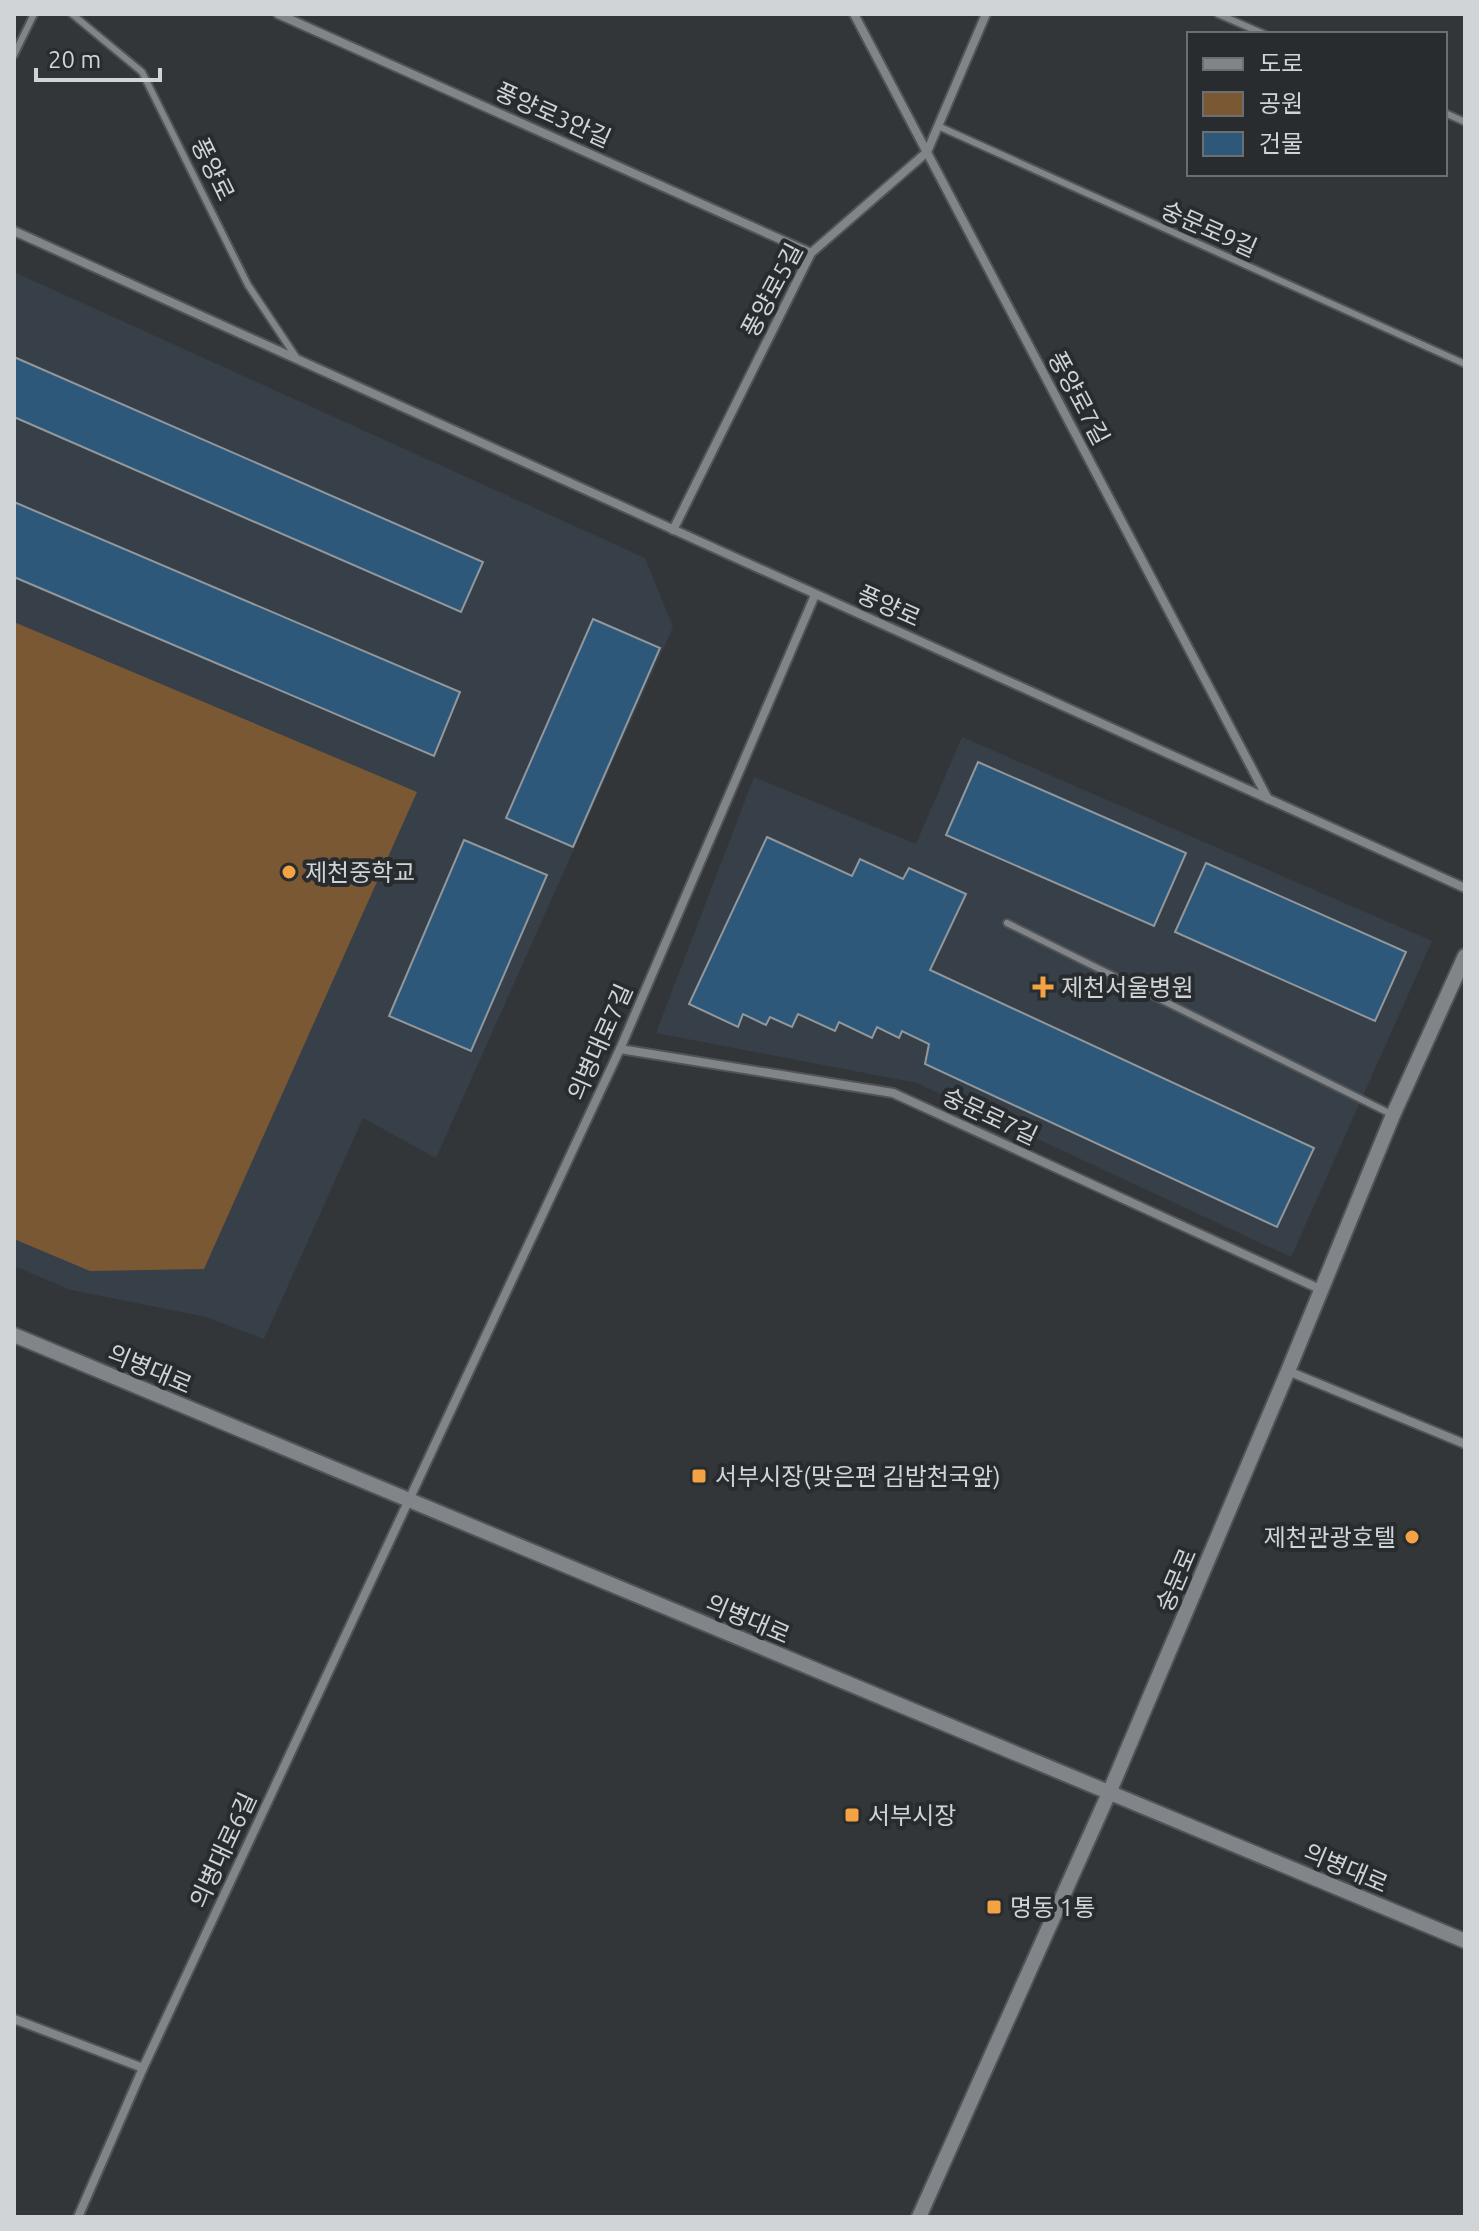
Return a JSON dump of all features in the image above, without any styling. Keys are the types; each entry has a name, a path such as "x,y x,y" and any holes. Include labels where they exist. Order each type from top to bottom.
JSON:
{"street":[{"name":"풍양로3안길","path":"278,14 811,253"},
{"name":"풍양로7길","path":"854,14 1269,800"},
{"name":"풍양로5길","path":"673,530 811,253 927,152 986,14"},
{"name":"풍양로","path":"14,231 1465,888"},
{"name":"의병대로7길","path":"409,1501 620,1049 815,595"},
{"name":"숭문로","path":"919,2217 1109,1793 1393,1115 1465,956"},
{"name":"숭문로7길","path":"620,1049 893,1093 1322,1290"},
{"name":"의병대로","path":"14,1335 1465,1941"},
{"path":"1288,1371 1465,1444"},
{"name":"의병대로6길","path":"81,2216 143,2068 409,1501"},
{"path":"14,2019 143,2068"}],"lane":[{"path":"14,55 34,14"},
{"name":"풍양로","path":"72,14 142,72 248,285 298,360"},
{"path":"1218,14 1259,32"},
{"name":"숭문로9길","path":"938,126 1465,364"},
{"path":"1007,923 1393,1115"}],"shaded area":[{"name":"제천중학교","path":"14,272 645,558 673,627 436,1158 363,1118 264,1339 206,1317 71,1290 14,1266"},
{"name":"제천서울병원","path":"962,737 1432,941 1291,1257 917,1083 656,1033 754,777 916,844"}],"green space":[{"path":"14,622 417,792 204,1269 90,1271 14,1239"}],"building":[{"path":"14,357 483,562 461,612 14,417"},
{"path":"14,502 460,692 434,756 14,577"},
{"path":"593,619 660,648 573,847 506,818"},
{"path":"978,762 1186,853 1154,926 946,835"},
{"path":"767,837 852,876 860,859 903,879 909,868 966,894 930,970 1314,1148 1277,1227 925,1064 929,1044 902,1031 899,1038 877,1027 872,1038 839,1022 835,1031 798,1014 792,1027 770,1017 766,1025 743,1014 738,1027 689,1004"},
{"path":"464,840 547,875 471,1051 389,1016"},
{"path":"1206,863 1406,952 1375,1021 1175,932"}],"place":[{"name":"제천중학교","path":"289,872"},
{"name":"제천서울병원","path":"1043,987"},
{"name":"서부시장(맞은편 김밥천국앞)","path":"699,1476"},
{"name":"제천관광호텔","path":"1412,1537"},
{"name":"서부시장","path":"852,1815"},
{"name":"명동 1통","path":"994,1907"}]}
